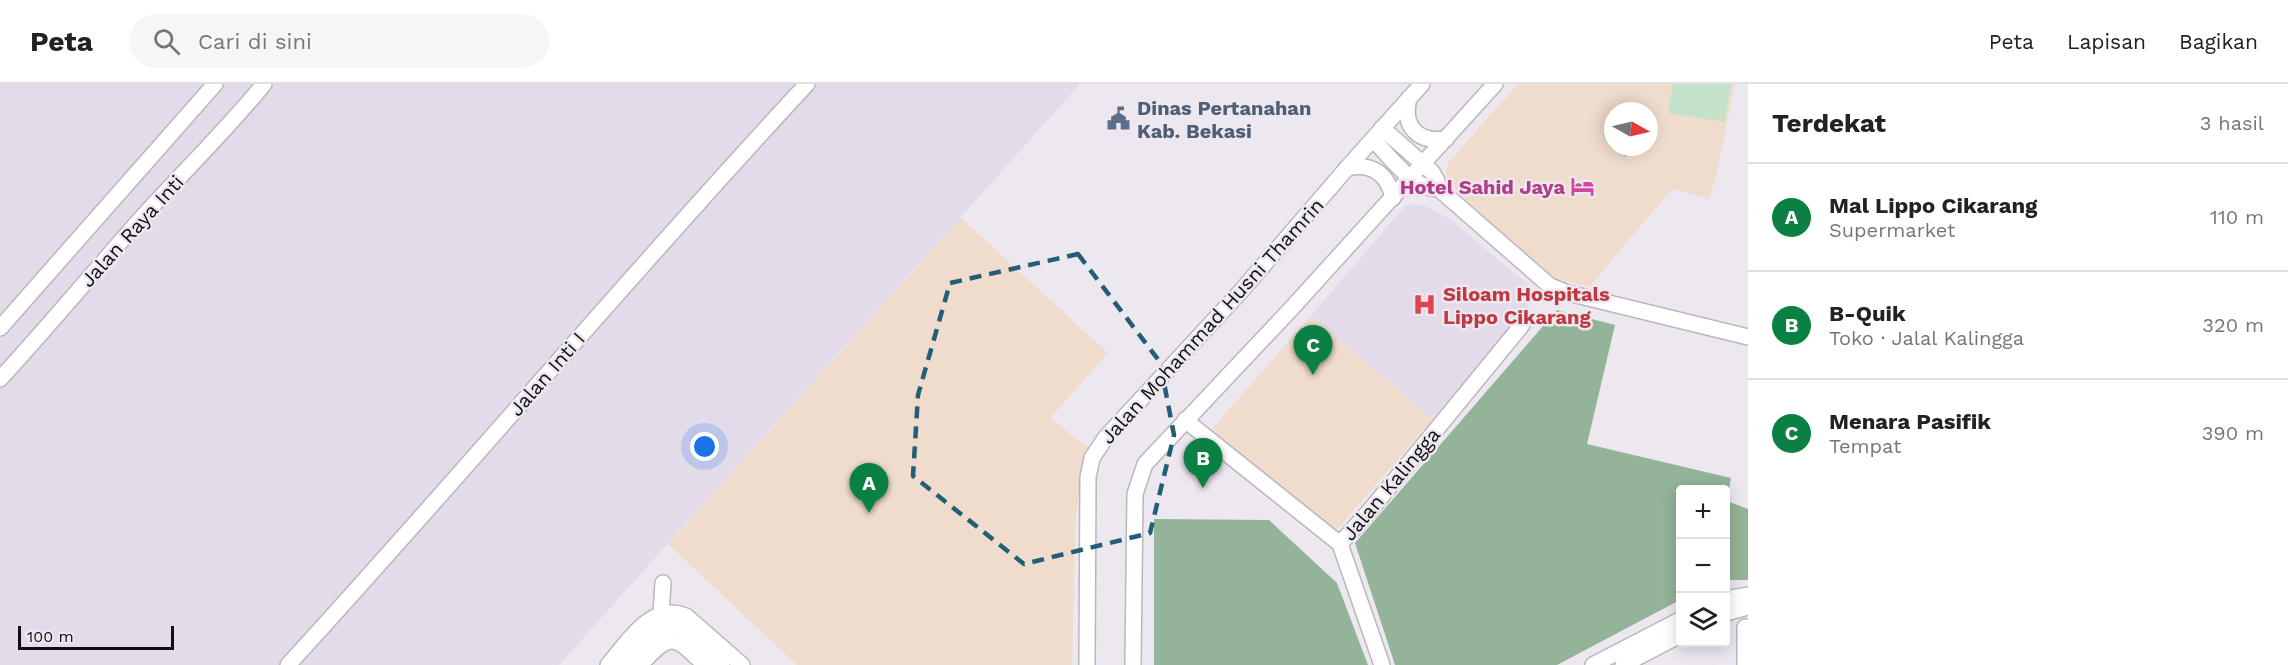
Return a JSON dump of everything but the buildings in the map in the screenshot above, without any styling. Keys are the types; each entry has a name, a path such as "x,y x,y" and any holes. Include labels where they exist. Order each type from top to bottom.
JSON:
{"street":[{"name":"Jalan Raya Inti","path":"0,328 215,84"},
{"name":"Jalan Raya Inti","path":"0,379 264,84"},
{"name":"Jalan Inti I","path":"288,665 469,464 610,300 807,84"},
{"name":"Jalan Mohammad Husni Thamrin","path":"1087,665 1088,477 1092,458 1106,437 1242,290 1422,84"},
{"path":"1133,665 1135,494 1139,474 1145,464 1291,309 1495,84"},
{"path":"1410,98 1406,109 1408,121 1414,130 1423,138 1446,139"},
{"path":"1378,133 1424,164 1437,181 1439,189 1550,286 1568,293 1748,337"},
{"path":"1378,133 1411,178 1431,189 1439,189"},
{"path":"1347,168 1357,165 1368,166 1377,171 1385,178 1393,198"},
{"name":"Jalan Kalingga","path":"1382,665 1340,544 1522,324"},
{"path":"1185,420 1340,544"},
{"path":"640,665 657,647 664,627 663,583"},
{"path":"1730,598 1748,595"},
{"path":"1730,612 1748,607"},
{"path":"624,665 649,638 664,627 676,612 686,616 742,665"},
{"path":"608,665 648,620 664,627 681,627 722,665"},
{"path":"1593,665 1676,623"},
{"path":"664,627 675,640 705,665"},
{"path":"1745,627 1745,665"},
{"path":"1623,665 1676,637"}],"highlighted area":[{"path":"1078,254 1160,362 1174,435 1150,533 1024,564 913,476 918,395 950,283"}],"shaded area":[{"path":"0,84 1080,84 559,665 0,665"},
{"name":"Hotel Sahid Jaya","path":"1518,84 1735,84 1709,199 1672,189 1589,287 1551,277 1465,199 1450,184 1446,174 1448,163"},
{"name":"Siloam Hospitals Lippo Cikarang","path":"1423,205 1450,219 1539,294 1433,419 1311,316 1405,206"},
{"path":"961,218 1108,353 1050,418 1091,450 1084,465 1076,513 1072,665 797,665 668,544"},
{"path":"1311,316 1433,419 1333,534 1212,429"}],"green space":[{"path":"1673,84 1731,84 1725,122 1668,113"},
{"path":"1557,310 1615,325 1587,444 1731,478 1730,485 1676,485 1676,602 1557,665 1395,665 1355,543"},
{"path":"1730,502 1748,509 1748,580 1730,580"},
{"path":"1154,519 1269,520 1337,583 1368,665 1154,665"}],"place":[{"name":"Dinas Pertanahan Kab. Bekasi","path":"1119,119"},
{"name":"Hotel Sahid Jaya","path":"1583,187"},
{"name":"Siloam Hospitals Lippo Cikarang","path":"1425,305"},
{"name":"Menara Pasifik","path":"1313,375"},
{"name":"B-Quik","path":"1203,488"},
{"name":"Mal Lippo Cikarang","path":"869,513"}]}
